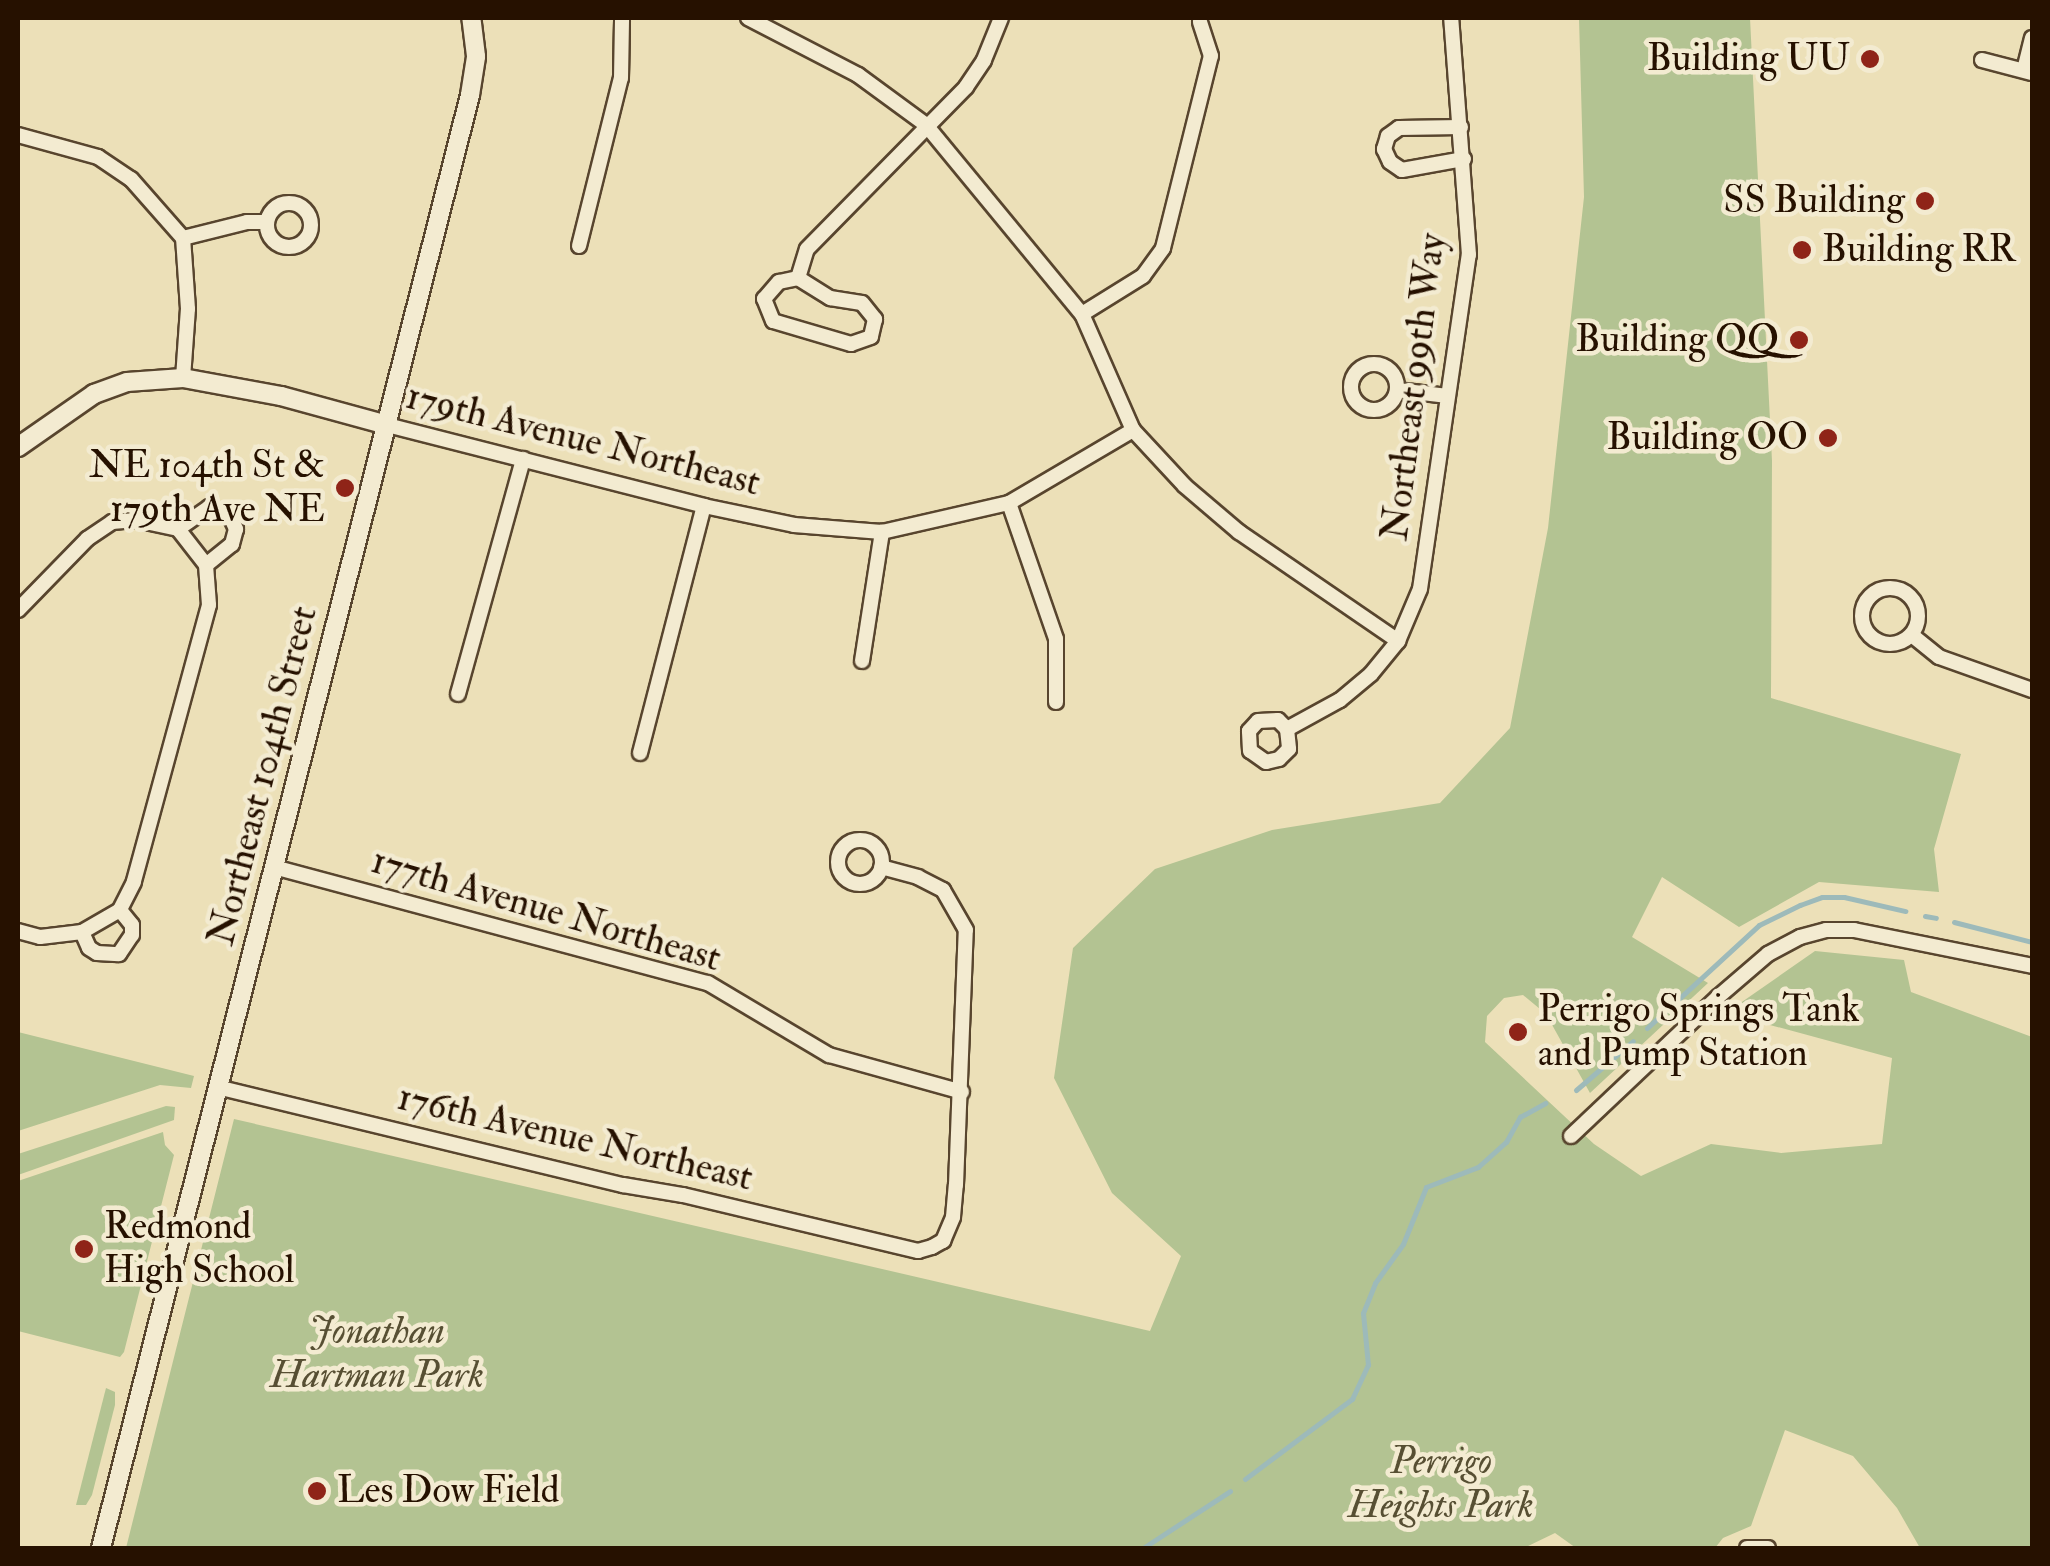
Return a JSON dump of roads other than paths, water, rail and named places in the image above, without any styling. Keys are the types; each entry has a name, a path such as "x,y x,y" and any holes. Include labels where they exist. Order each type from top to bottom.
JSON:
{"street":[{"name":"Northeast 104th Street","path":"101,1548 470,95 476,56 471,18"},
{"path":"578,246 621,78 622,18"},
{"path":"748,18 858,75 926,125 1082,314 1133,430 1185,486 1239,532 1398,640"},
{"path":"798,278 807,248 966,87 984,60 1000,18"},
{"name":"Northeast 99th Way","path":"1288,729 1340,700 1371,674 1398,640 1420,589 1469,255 1451,18"},
{"path":"1082,314 1143,276 1163,248 1211,56 1200,22"},
{"path":"1982,60 2028,72 2032,38"},
{"path":"1461,127 1399,128 1388,136 1384,149 1390,162 1402,170 1464,159"},
{"path":"18,139 98,157 131,179 183,238 188,309 183,378"},
{"path":"183,238 247,222 266,222"},
{"path":"798,278 830,298 862,302 875,319 871,337 851,344 772,321 764,299 779,282 798,278"},
{"name":"179th Avenue Northeast","path":"18,447 94,394 127,382 183,378 280,396 704,506 794,525 882,532 1009,503 1133,430"},
{"path":"1397,390 1448,396"},
{"path":"458,694 523,459"},
{"path":"1009,503 1056,639 1056,702"},
{"path":"640,753 704,506"},
{"path":"178,529 209,507 230,514 236,529 232,544 206,565"},
{"path":"18,610 87,539 112,522 136,520 178,529 195,545 206,565 209,605 144,855 120,910 82,932 40,937 18,931"},
{"path":"862,660 882,532"},
{"path":"1889,586 1906,593 1918,622 1913,636 1886,646 1874,642 1864,618 1864,603 1874,589 1889,586"},
{"path":"1913,636 1939,657 2032,690"},
{"name":"177th Avenue Northeast","path":"274,867 708,983 829,1055 962,1092"},
{"path":"881,867 918,877 942,890 966,930 962,1092"},
{"path":"82,932 89,948 107,956 119,954 132,936 132,925 120,910"},
{"path":"1571,1136 1718,996 1768,954 1800,937 1826,930 1854,930 2032,966"},
{"name":"176th Avenue Northeast","path":"217,1087 918,1251 942,1241 953,1217 962,1092"},
{"path":"1747,1548 1768,1548"}],"waterway":[{"path":"1647,1028 1759,925 1800,905 1822,897 1844,897 1905,911"},
{"path":"1925,916 1936,918"},
{"path":"1954,922 2032,942"},
{"path":"1576,1090 1633,1041"},
{"path":"1245,1479 1352,1399 1368,1365 1363,1313 1375,1283 1403,1244 1426,1187 1478,1167 1506,1142 1520,1117 1545,1103"},
{"path":"1143,1548 1230,1491"}],"place":[{"name":"Building UU","path":"1870,59"},
{"name":"SS Building","path":"1925,201"},
{"name":"Building RR","path":"1802,250"},
{"name":"Building QQ","path":"1799,340"},
{"name":"Building OO","path":"1828,438"},
{"name":"NE 104th St & 179th Ave NE","path":"345,488"},
{"name":"Perrigo Springs Tank and Pump Station","path":"1518,1032"},
{"name":"Redmond High School","path":"84,1249"},
{"name":"Les Dow Field","path":"317,1491"}],"park label":[{"name":"Jonathan Hartman Park","path":"377,1354"},
{"name":"Perrigo Heights Park","path":"1441,1484"}]}
